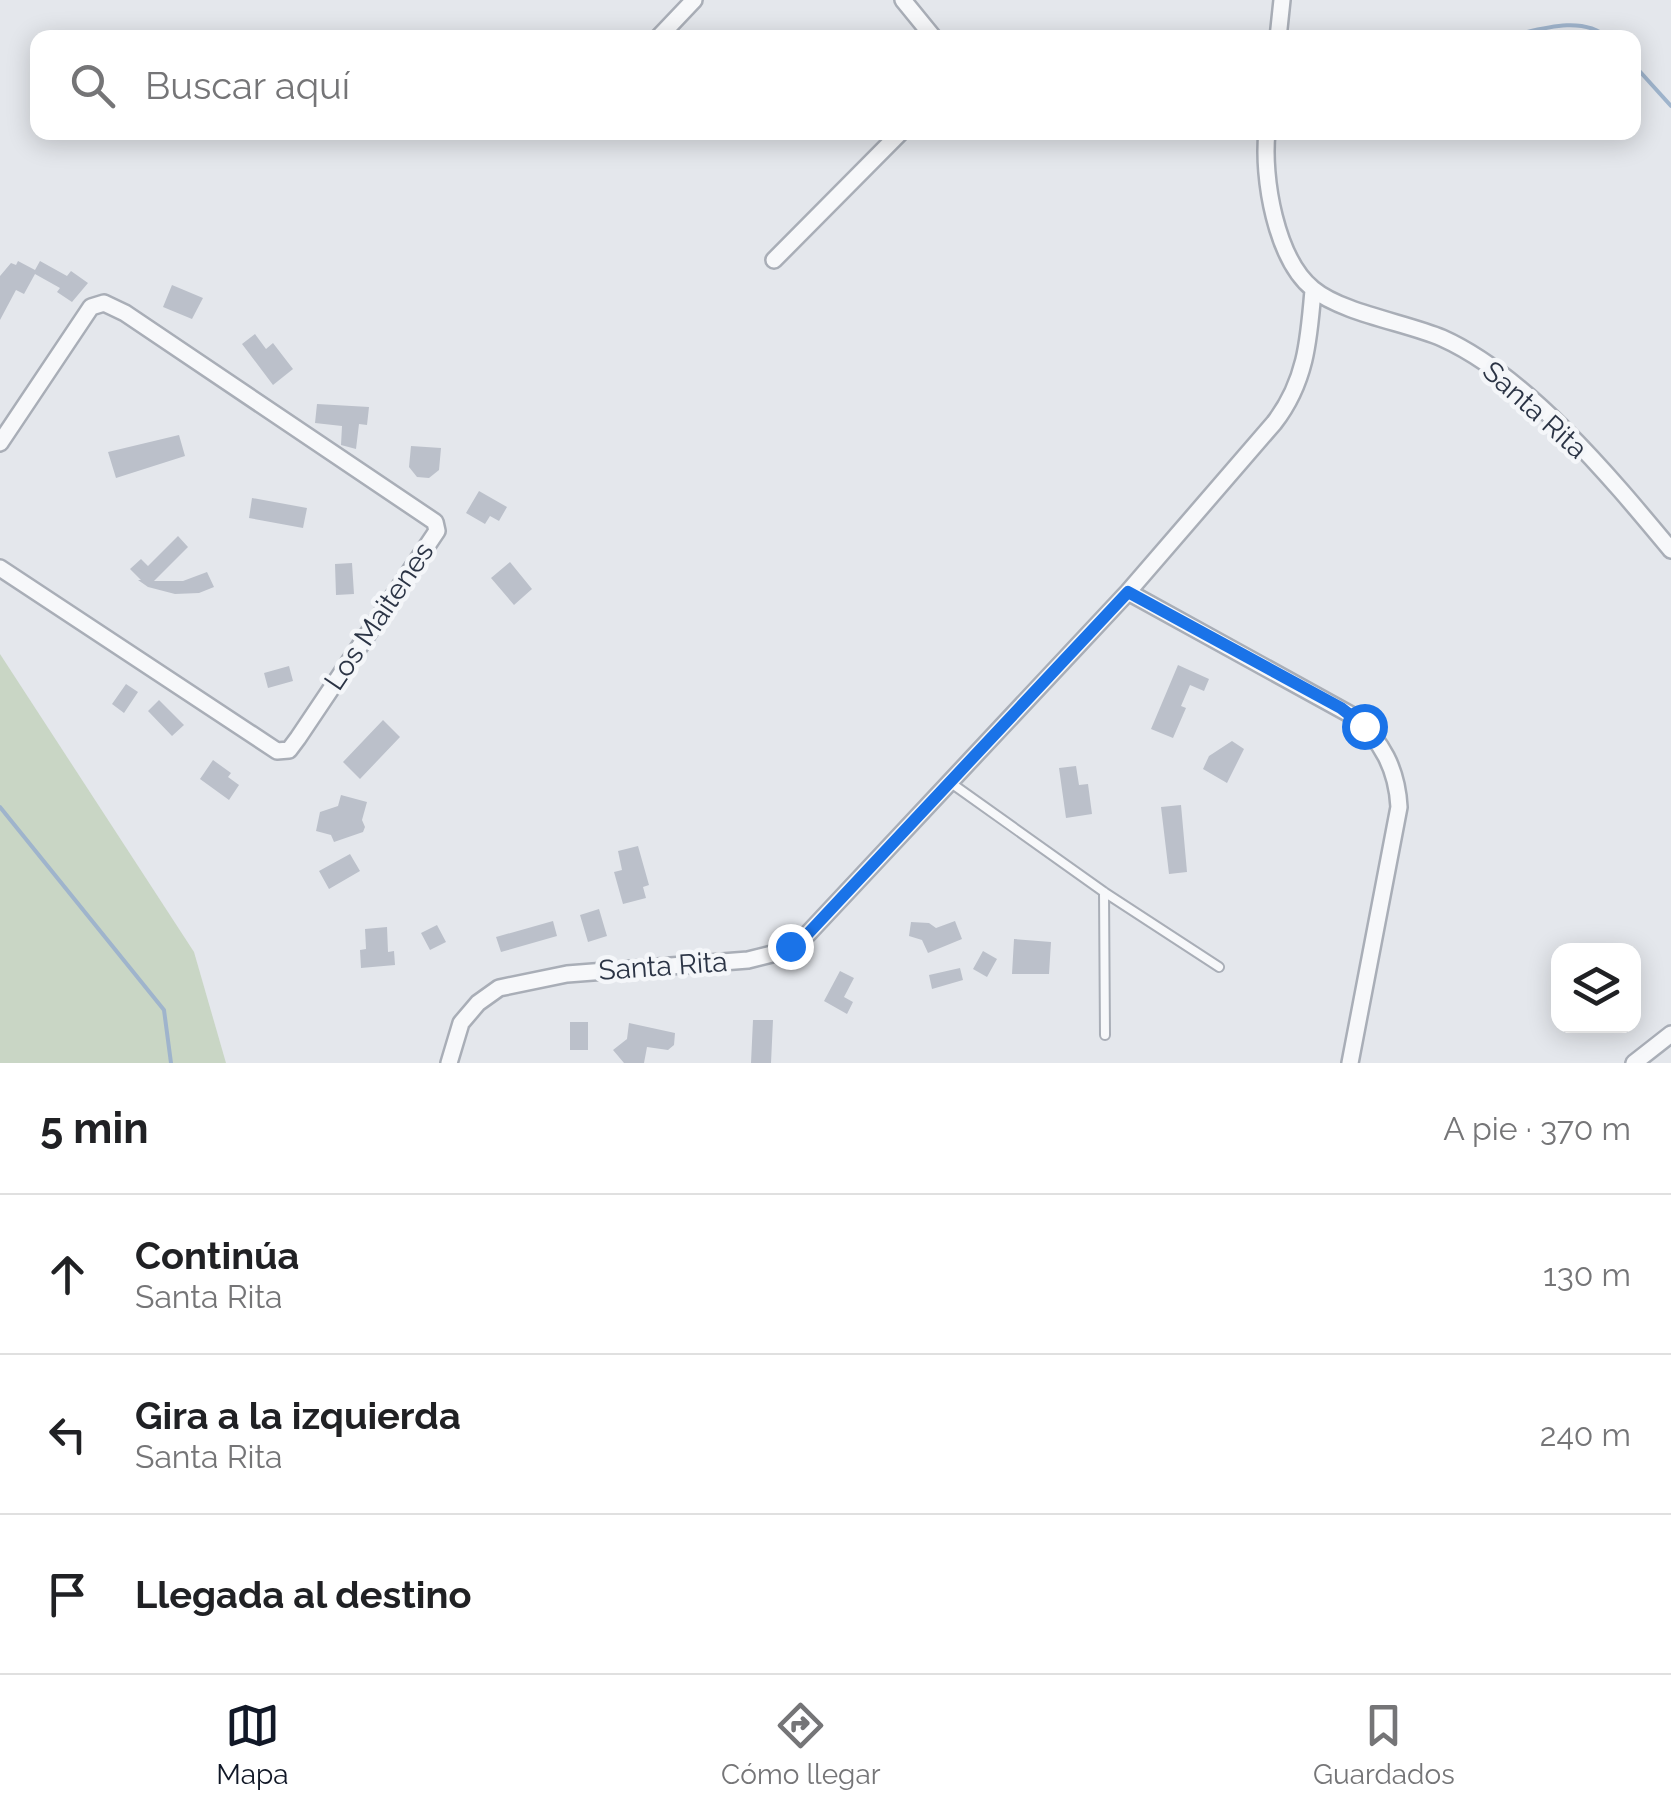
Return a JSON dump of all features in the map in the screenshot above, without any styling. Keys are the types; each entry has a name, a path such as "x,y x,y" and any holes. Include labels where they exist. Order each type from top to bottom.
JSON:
{"street":[{"path":"666,30 694,0"},
{"path":"903,0 927,30"},
{"path":"1279,30 1282,0"},
{"path":"774,260 893,140"},
{"path":"1267,140 1266,170 1272,209 1284,244 1314,290"},
{"name":"Santa Rita","path":"449,1063 461,1023 478,1003 499,988 567,974 748,960 803,939 1128,592 1274,423 1290,400 1306,358 1314,290 1442,338 1504,377 1556,424 1671,550"},
{"name":"Los Maitenes","path":"0,443 91,307 104,303 125,313 435,522 436,531 289,750 276,752 0,568"},
{"path":"1128,592 1353,716 1374,736 1388,759 1399,807 1350,1063"},
{"path":"1634,1063 1671,1034"}],"lane":[{"path":"949,781 1104,892 1219,967"},
{"path":"1104,892 1105,1035"}],"green space":[{"path":"0,654 194,952 226,1063 0,1063"}],"building":[{"path":"18,261 35,270 40,261 67,276 71,271 88,283 72,302 57,292 60,288 35,274 24,294 16,290 0,320 0,276"},
{"path":"172,285 203,298 192,319 163,307"},
{"path":"255,334 266,349 273,343 293,369 273,385 242,344"},
{"path":"317,404 369,407 367,425 359,424 356,449 341,445 342,426 315,423"},
{"path":"179,435 185,456 116,478 108,452"},
{"path":"411,446 441,448 439,470 429,478 417,477 409,467"},
{"path":"479,491 507,507 499,521 490,516 485,524 466,513"},
{"path":"252,498 307,508 303,528 249,518"},
{"path":"178,536 188,547 154,581 183,581 207,572 214,587 199,593 175,594 148,587 130,569 141,559 148,566"},
{"path":"510,562 532,589 514,605 491,578"},
{"path":"352,563 354,594 336,595 335,564"},
{"path":"1178,665 1209,679 1204,691 1190,685 1181,706 1186,708 1173,738 1151,729"},
{"path":"289,666 293,681 268,688 264,673"},
{"path":"126,684 138,692 124,713 112,704"},
{"path":"159,700 184,725 172,736 148,711"},
{"path":"383,720 400,737 360,779 343,762"},
{"path":"1232,741 1244,749 1227,783 1203,769 1209,756"},
{"path":"213,760 231,773 228,777 239,785 229,800 200,779"},
{"path":"1076,766 1079,785 1088,784 1092,814 1066,818 1059,768"},
{"path":"341,795 367,802 362,820 365,827 363,832 334,842 331,835 316,831 320,812 338,806"},
{"path":"1181,805 1187,872 1169,874 1161,807"},
{"path":"638,846 649,885 643,887 646,898 623,904 614,872 622,870 618,851"},
{"path":"350,854 360,871 329,889 319,871"},
{"path":"599,909 607,936 588,942 580,915"},
{"path":"553,921 557,936 501,952 496,937"},
{"path":"955,921 962,939 928,953 922,940 909,936 911,922 929,923 936,928"},
{"path":"437,925 446,942 430,950 421,933"},
{"path":"387,927 388,952 394,951 395,965 361,968 360,950 366,949 365,929"},
{"path":"1014,939 1051,942 1049,974 1012,974"},
{"path":"983,951 997,959 987,977 973,969"},
{"path":"960,968 963,980 932,989 929,975"},
{"path":"840,971 854,978 844,997 853,1002 847,1014 824,1001"},
{"path":"753,1020 773,1020 771,1063 751,1063"},
{"path":"570,1022 588,1022 588,1050 570,1050"},
{"path":"629,1023 675,1033 674,1045 668,1050 647,1047 644,1063 624,1063 613,1050 627,1039"}],"waterway":[{"path":"1535,30 1571,25 1595,30"},
{"path":"1641,73 1671,106"},
{"path":"0,807 164,1010 171,1063"}],"route":[{"path":"790,946 803,939 1128,592 1341,708 1364,726"}]}
